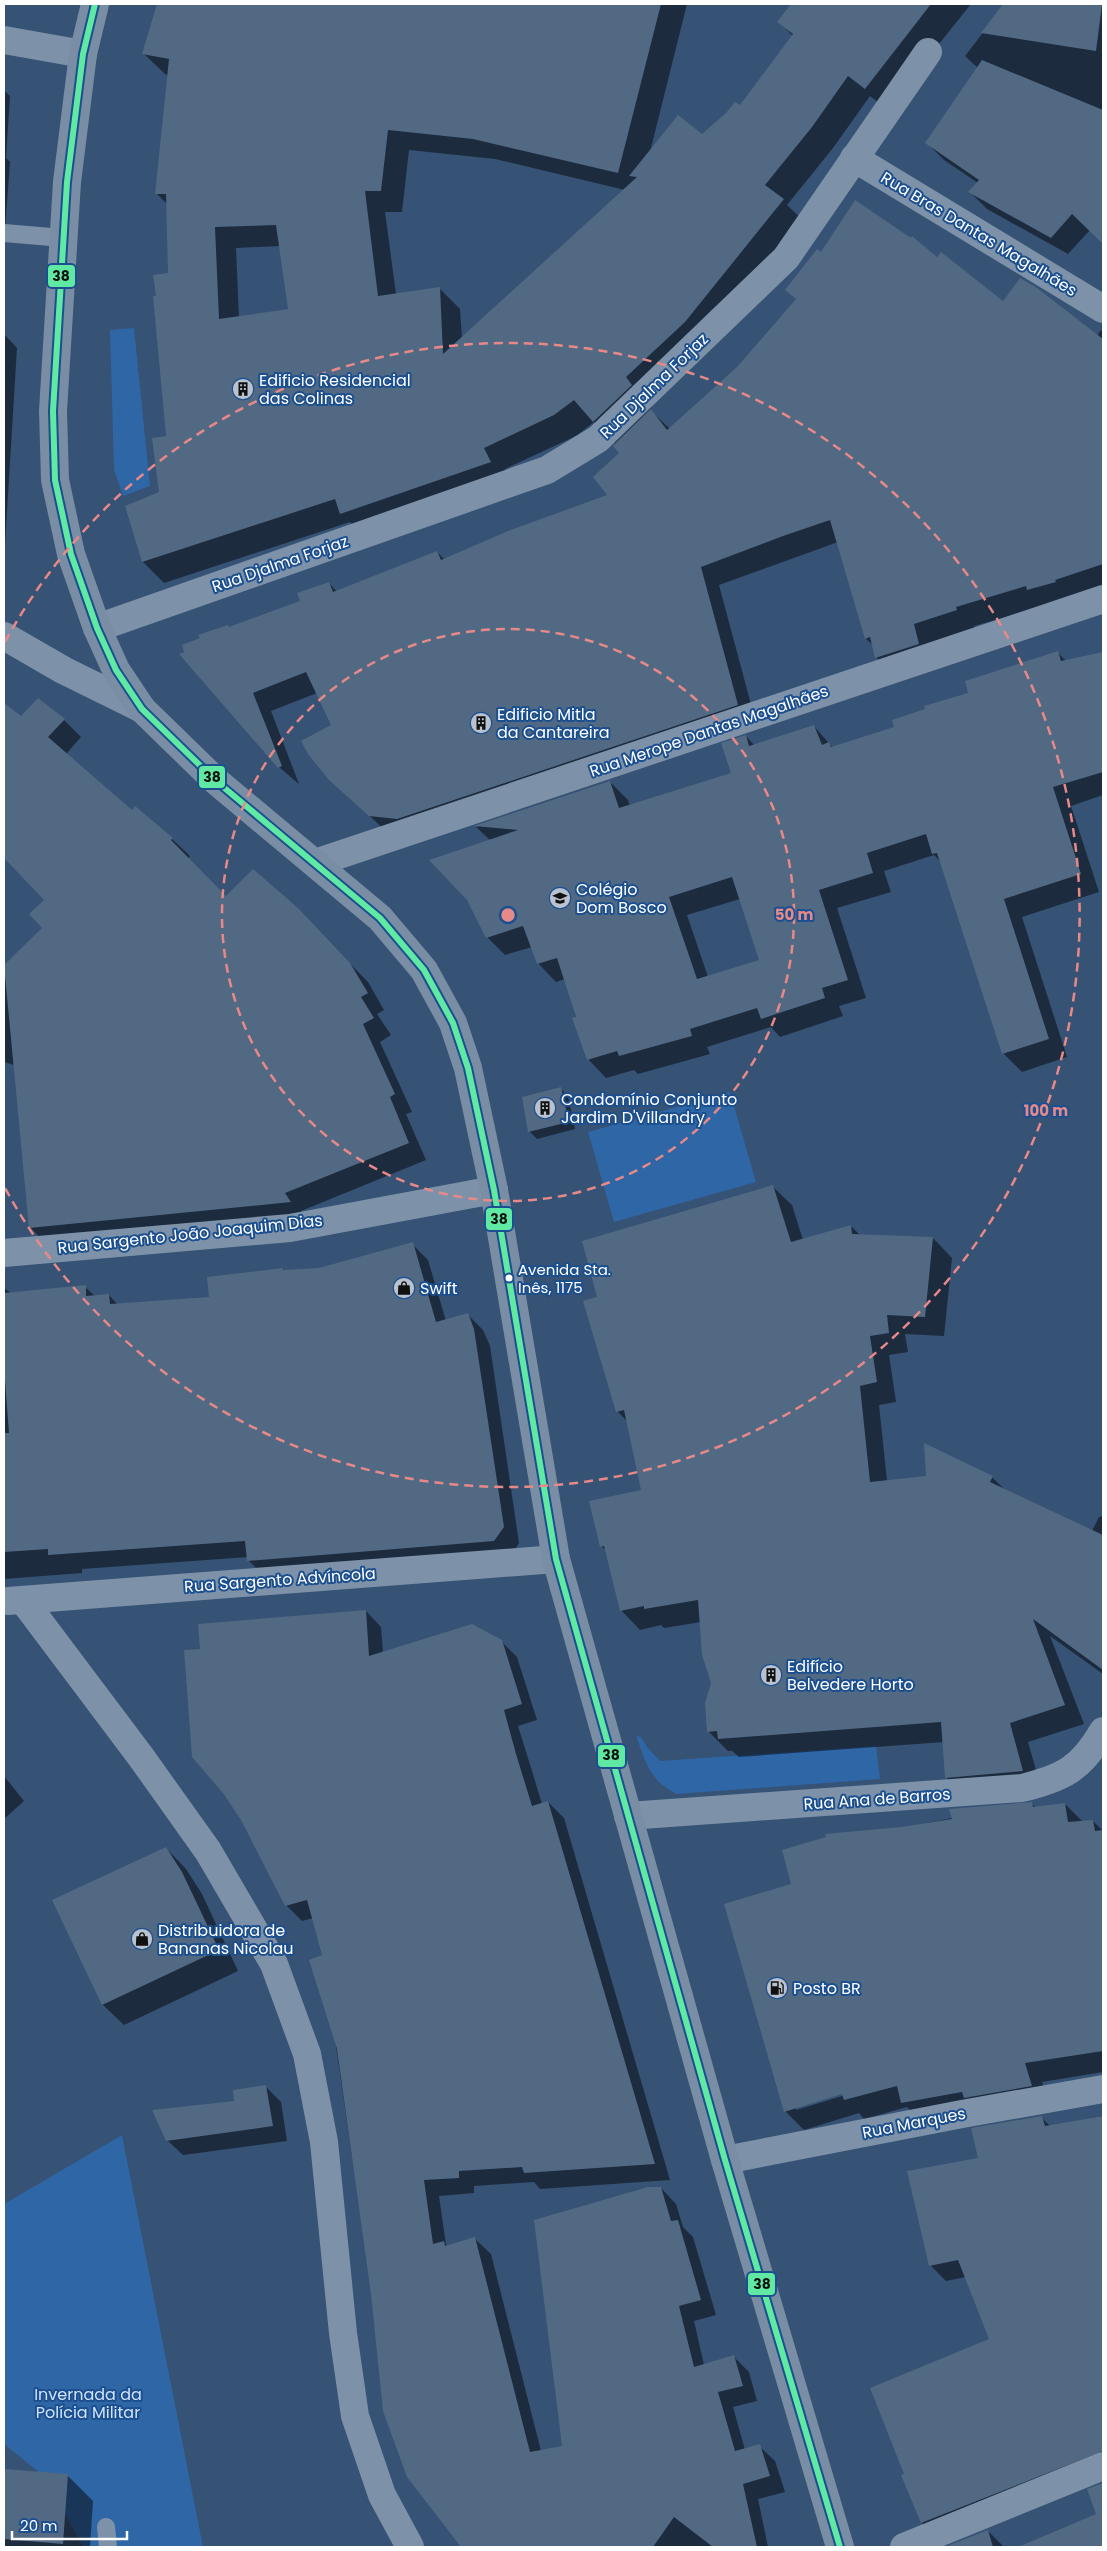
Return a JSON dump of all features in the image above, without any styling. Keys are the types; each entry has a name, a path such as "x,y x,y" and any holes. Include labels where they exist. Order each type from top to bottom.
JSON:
{"main road":[{"path":"95,4 83,54 67,182 53,411 55,480 71,554 97,628 116,670 142,709 216,781 380,918 424,970 453,1023 468,1068 494,1190 556,1559 725,2160 840,2547"}],"street":[{"path":"4,40 83,54"},
{"name":"Rua Djalma Forjaz","path":"97,628 547,470 598,439 786,258 928,52"},
{"name":"Rua Bras Dantas Magalhães","path":"854,158 1103,309"},
{"name":"Rua Merope Dantas Magalhães","path":"315,863 1103,599"},
{"path":"4,636 63,670 142,709"},
{"name":"Rua Sargento João Joaquim Dias","path":"4,1253 290,1228 494,1190"},
{"name":"Rua Sargento Advíncola","path":"13,1601 556,1559"},
{"path":"13,1601 141,1757 208,1851 274,1964 307,2054 324,2142 343,2333 355,2416 382,2495 410,2547"},
{"name":"Rua Ana de Barros","path":"628,1816 1022,1788 1052,1781 1074,1769 1096,1744 1103,1731"},
{"name":"Rua Marques","path":"725,2160 952,2115 1103,2089"},
{"path":"904,2547 1103,2466"}],"lane":[{"path":"4,233 63,238"},
{"path":"106,2527 108,2547"}],"green space":[{"path":"134,328 150,486 123,496 114,470 110,330"},
{"path":"730,1092 756,1182 614,1222 588,1132"},
{"path":"636,1736 641,1737 647,1747 660,1761 876,1746 880,1779 677,1794 661,1783 650,1770"},
{"name":"Invernada da Polícia Militar","path":"122,2135 203,2547 83,2547 45,2477 4,2444 4,2204"}],"building":[{"path":"157,4 661,4 618,173 473,139 388,130 381,191 365,191 378,296 440,287 443,354 637,177 629,176 678,115 702,134 726,113 735,102 740,105 793,34 777,22 791,4 931,4 865,89 848,76 812,127 765,185 784,199 685,322 626,377 632,385 593,422 574,400 554,415 484,448 491,462 340,514 335,499 142,562 125,506 159,492 152,438 166,436 153,296 156,296 153,275 168,273 166,194 155,194 169,59 142,54","holes":["276,225 288,309 219,319 215,227"]},
{"path":"1003,4 1102,4 1096,51 981,33"},
{"path":"982,60 1103,110 1103,244 1072,214 1051,238 968,192 979,180 925,143"},
{"path":"855,200 911,238 912,236 937,257 941,252 1003,301 1020,278 1037,288 1103,339 1103,564 1055,580 1056,582 1027,590 1026,586 956,607 957,610 914,624 919,644 875,658 870,637 865,639 830,520 783,536 701,567 738,705 397,819 369,816 329,780 308,754 301,741 331,725 306,672 253,693 282,766 278,768 179,654 184,652 182,645 200,638 198,635 228,625 229,627 300,601 297,593 329,582 333,592 437,551 441,560 508,531 607,495 593,477 619,453 613,446 651,409 667,430 737,367 796,299 785,290 817,249 821,252"},
{"path":"1058,651 1061,661 1103,652 1103,772 1053,787 1081,874 1004,899 1049,1039 1002,1054 937,853 932,854 926,834 867,853 873,873 819,890 848,980 822,988 825,998 761,1019 757,1008 690,1029 692,1036 619,1056 617,1051 587,1060 572,1018 576,1017 557,958 537,964 523,926 486,938 467,900 429,860 518,830 474,826 610,781 619,808 731,773 721,743 746,735 749,746 814,725 822,745 829,742 831,747 894,727 892,720 925,709 924,706 968,693 965,681","holes":["732,877 759,960 697,979 669,897"]},
{"path":"38,698 65,719 48,737 132,810 135,806 173,838 171,840 226,896 253,869 298,908 350,963 368,993 361,997 374,1018 363,1024 395,1094 390,1097 409,1143 285,1193 291,1202 29,1228 4,965 42,928 29,914 44,900 4,858 4,703 21,716"},
{"name":"Condomínio Conjunto Jardim D'Villandry","path":"561,1087 569,1122 528,1132 522,1097"},
{"path":"773,1185 791,1242 851,1225 852,1234 933,1237 925,1317 887,1315 889,1333 870,1336 877,1382 860,1386 870,1482 926,1476 924,1443 993,1476 990,1482 1103,1535 1103,1670 1033,1619 1065,1705 1010,1723 1023,1771 945,1778 941,1722 718,1739 717,1731 707,1732 705,1703 711,1683 702,1655 698,1600 644,1609 644,1606 620,1611 604,1546 600,1547 589,1501 641,1490 624,1410 616,1412 583,1301 597,1297 582,1241"},
{"path":"413,1242 436,1322 468,1313 474,1329 504,1527 494,1541 247,1561 245,1541 48,1555 48,1549 4,1552 4,1433 9,1433 4,1367 4,1293 86,1285 86,1296 109,1294 110,1304 209,1297 207,1277 283,1268 283,1270 319,1268"},
{"path":"366,1610 369,1656 472,1624 502,1640 522,1704 504,1710 516,1754 532,1806 548,1801 655,2164 524,2173 522,2167 459,2171 459,2178 424,2180 433,2244 444,2241 445,2246 475,2237 530,2452 562,2446 534,2220 648,2187 661,2187 671,2221 678,2220 701,2300 679,2306 694,2367 734,2355 743,2386 718,2392 735,2451 760,2444 770,2476 743,2484 757,2547 713,2547 674,2517 653,2547 461,2547 407,2477 383,2411 371,2294 337,2049 309,1960 322,1955 307,1900 285,1906 241,1820 223,1793 192,1757 184,1650 200,1649 198,1624"},
{"path":"1032,1802 1033,1807 1065,1803 1068,1822 1093,1820 1095,1831 1103,1830 1103,2051 1025,2063 1032,2086 964,2098 962,2092 901,2103 897,2086 844,2100 842,2094 784,2112 724,1904 791,1884 782,1850 826,1837 825,1834 901,1827 952,1819 949,1809"},
{"name":"Distribuidora de Bananas Nicolau","path":"166,1847 182,1872 219,1950 102,2005 52,1900"},
{"path":"266,2085 273,2126 166,2141 152,2110 234,2101 233,2090"},
{"path":"1042,2116 1045,2126 1103,2116 1103,2451 921,2523 901,2475 904,2474 870,2388 989,2339 958,2260 929,2266 907,2171 978,2158 971,2128"},
{"path":"4,2469 68,2474 63,2544 4,2539"},
{"path":"1103,2483 1103,2547 1018,2547 1096,2514 1087,2489"},
{"path":"988,2530 993,2547 945,2547"}],"transit line":[{"name":"38","path":"95,4 83,54 67,182 53,411 55,480 71,554 97,628 116,670 142,709 216,781 380,918 424,970 453,1023 468,1068 494,1190 556,1559 725,2160 840,2547"}],"place":[{"name":"Edificio Residencial das Colinas","path":"243,389"},
{"name":"Edificio Mitla da Cantareira","path":"481,723"},
{"name":"Colégio Dom Bosco","path":"560,898"},
{"name":"Condomínio Conjunto Jardim D'Villandry","path":"545,1108"},
{"name":"Avenida Sta. Inês, 1175","path":"509,1278"},
{"name":"Swift","path":"404,1288"},
{"name":"Edifício Belvedere Horto","path":"771,1675"},
{"name":"Distribuidora de Bananas Nicolau","path":"142,1939"},
{"name":"Posto BR","path":"777,1988"}]}
